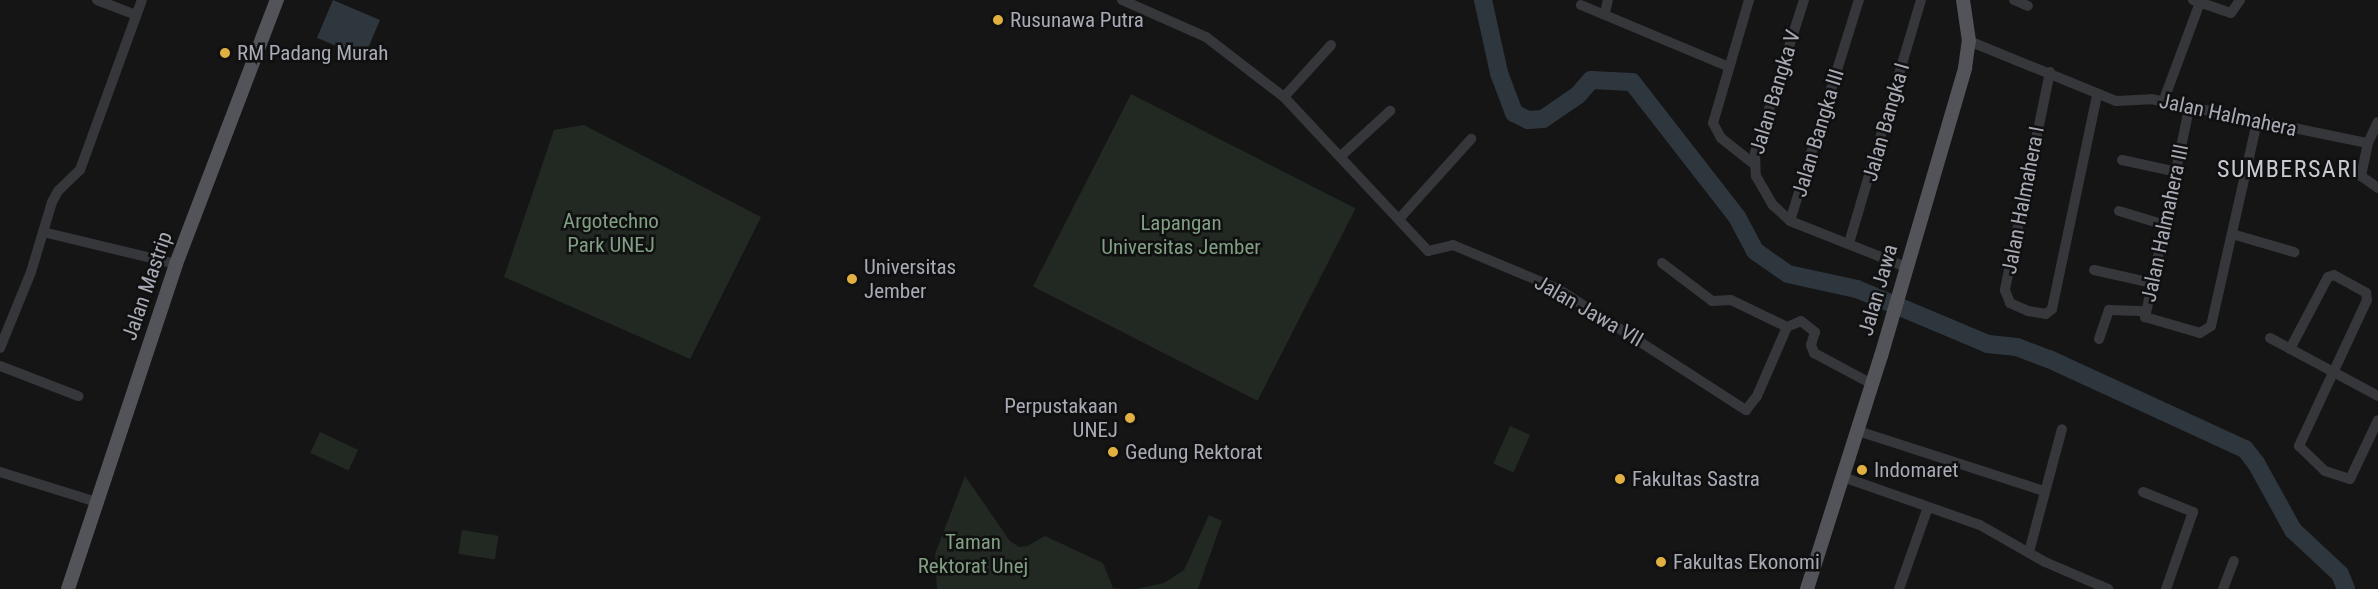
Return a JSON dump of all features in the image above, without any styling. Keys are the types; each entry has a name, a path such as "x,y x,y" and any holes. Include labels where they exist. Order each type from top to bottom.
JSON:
{"main road":[{"name":"Jalan Mastrip","path":"68,589 176,264 277,0"},
{"name":"Jalan Jawa","path":"1807,589 1888,334 1965,68 1969,40 1963,0"}],"street":[{"path":"97,0 136,15"},
{"path":"0,348 3,333 44,232 55,196 80,170 142,0"},
{"name":"Jalan Jawa VII","path":"1122,0 1206,37 1284,97 1428,251 1452,245 1568,294 1652,348 1697,382 1746,410 1754,402 1787,327"},
{"path":"1605,12 1608,0"},
{"path":"1749,0 1715,111 1714,128 1754,164"},
{"name":"Jalan Bangka V","path":"1759,185 1754,164 1804,0"},
{"name":"Jalan Bangka III","path":"1759,185 1773,206 1790,221 1859,0"},
{"name":"Jalan Bangka I","path":"1850,243 1921,0"},
{"path":"2014,0 2028,6"},
{"path":"2163,102 2198,1 2234,13 2240,0"},
{"path":"1581,5 1605,12 1665,42 1729,67"},
{"name":"Jalan Halmahera","path":"1969,40 2050,72 2097,96 2116,101 2145,98 2189,109 2368,143"},
{"path":"1284,97 1331,45"},
{"name":"Jalan Halmahera I","path":"2050,72 2023,191 2005,290 2008,300 2028,311 2050,313 2097,96"},
{"name":"Jalan Halmahera III","path":"2189,109 2145,317 2153,322 2200,333 2211,326 2232,234"},
{"path":"1341,156 1390,111"},
{"path":"2257,122 2232,234 2294,252"},
{"path":"2377,126 2368,143 2361,176 2378,188"},
{"path":"1399,219 1471,139"},
{"path":"2122,160 2177,172"},
{"path":"2119,211 2165,225"},
{"path":"1790,221 1810,232 1850,243 1905,272"},
{"path":"44,232 176,264"},
{"path":"1662,263 1712,301 1731,300 1787,327 1801,321 1810,324 1815,332 1811,345 1814,353 1872,384"},
{"path":"2094,270 2152,283"},
{"path":"2290,349 2328,277 2340,278 2368,297 2331,371 2300,441 2301,450 2325,471 2350,479 2378,420"},
{"path":"2098,339 2109,310 2146,311"},
{"path":"2270,338 2378,396"},
{"path":"0,366 78,396"},
{"path":"2029,552 2062,429"},
{"path":"1858,431 1914,453 2044,491"},
{"path":"0,472 97,502"},
{"path":"1843,477 1980,525 2029,552 2108,589"},
{"path":"2143,492 2193,512 2166,589"},
{"path":"1899,589 1928,507"},
{"path":"2223,589 2234,561"}],"green space":[{"name":"Lapangan Universitas Jember","path":"1131,94 1356,208 1257,401 1033,286"},
{"name":"Argotechno Park UNEJ","path":"584,125 761,217 690,359 504,277 554,130"},
{"path":"1510,426 1530,435 1513,472 1493,463"},
{"path":"320,432 358,450 348,471 310,453"},
{"name":"Taman Rektorat Unej","path":"965,476 1010,541 1019,547 1027,546 1045,536 1103,563 1113,588 1122,589 937,589 935,554"},
{"path":"1209,515 1222,521 1198,589 1136,589 1164,583 1184,570"},
{"path":"462,530 499,536 495,559 458,554"}],"shaded area":[{"path":"333,0 380,20 364,58 317,38"}],"waterway":[{"path":"1483,0 1499,73 1514,113 1528,120 1543,119 1578,95 1591,80 1632,82 1737,217 1755,251 1788,274 1857,289 1988,344 2017,347 2049,359 2245,449 2256,463 2293,530 2340,574 2346,589"}],"place":[{"name":"Rusunawa Putra","path":"998,20"},
{"name":"RM Padang Murah","path":"225,53"},
{"name":"Universitas Jember","path":"852,279"},
{"name":"Perpustakaan UNEJ","path":"1130,418"},
{"name":"Gedung Rektorat","path":"1113,452"},
{"name":"Indomaret","path":"1862,470"},
{"name":"Fakultas Sastra","path":"1620,479"},
{"name":"Fakultas Ekonomi","path":"1661,562"}],"district":[{"name":"SUMBERSARI","path":"2288,170"}]}
